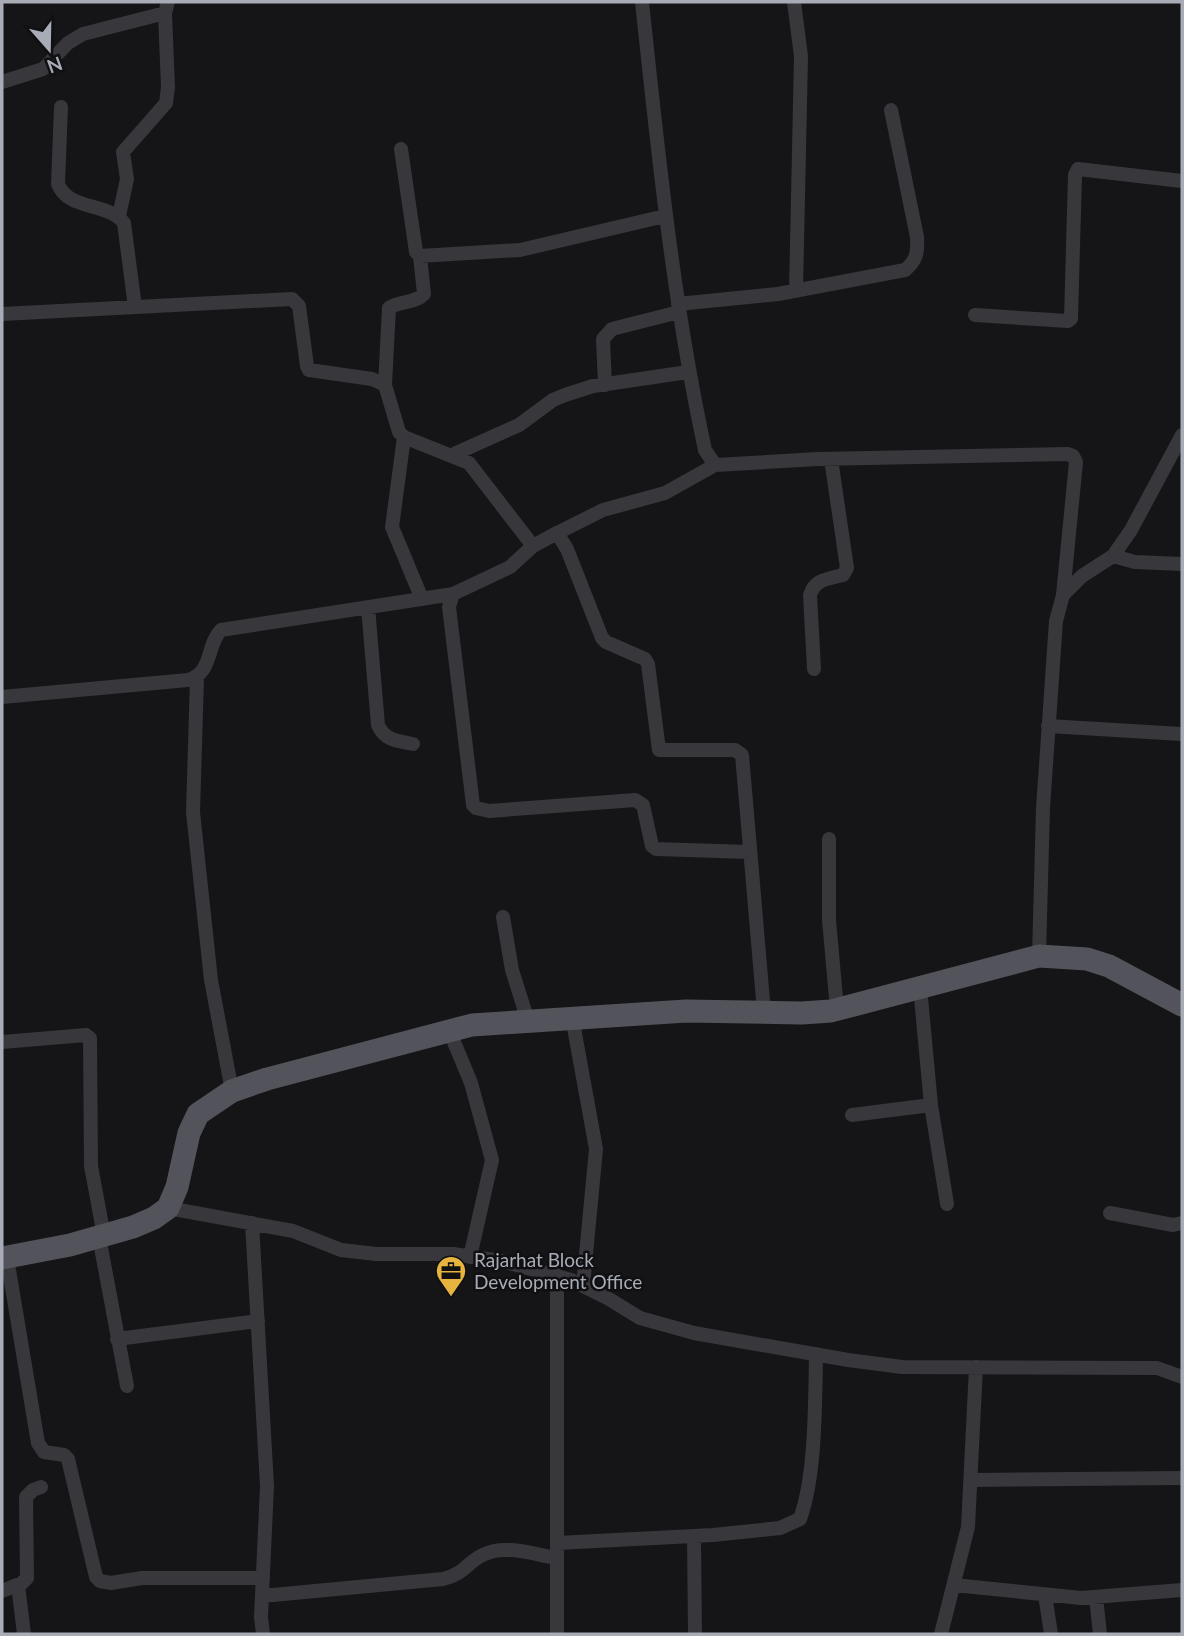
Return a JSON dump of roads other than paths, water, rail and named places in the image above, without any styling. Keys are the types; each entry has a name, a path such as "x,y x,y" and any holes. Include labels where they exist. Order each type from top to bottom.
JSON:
{"main road":[{"path":"4,1258 70,1245 155,1218 168,1208 177,1187 189,1133 198,1114 232,1091 312,1065 472,1025 686,1011 802,1013 836,1009 1039,956 1087,958 1109,966 1182,1005"}],"street":[{"path":"642,2 665,216 688,372 705,450 715,465"},
{"path":"794,2 801,56 796,290"},
{"path":"2,82 43,69 68,43 83,34 166,7 166,103 123,152 127,178 119,216"},
{"path":"61,107 58,184 62,192 72,199 119,216 124,223 135,307"},
{"path":"605,385 603,339 612,329 679,308 897,272 913,264 918,253 917,237 891,110"},
{"path":"401,149 424,294 416,300 389,308 385,385 400,432 404,438 469,463 533,546"},
{"path":"975,315 1068,321 1071,319 1075,175 1078,169 1182,181"},
{"path":"420,256 520,250 665,216"},
{"path":"2,314 292,299 299,306 309,370 372,379 385,385"},
{"path":"452,455 519,425 553,400 565,395 605,385 688,372"},
{"path":"1063,595 1082,576 1113,556 1146,505 1182,435"},
{"path":"404,438 392,527 422,599"},
{"path":"2,697 197,678 204,671 216,635 221,630 453,594 510,567 533,546 603,510 665,493 715,465 831,459 1068,454 1073,456 1076,462 1063,595 1056,621 1048,726 1039,956"},
{"path":"814,669 810,595 813,586 820,581 843,575 847,568 831,459"},
{"path":"557,533 567,549 602,638 645,659 648,664 659,750 735,750 742,755 764,1012"},
{"path":"1113,556 1135,562 1182,564"},
{"path":"453,594 449,607 473,805 476,808 489,811 635,800 643,805 652,846 656,849 749,852"},
{"path":"368,607 378,725 382,733 392,740 413,744"},
{"path":"197,678 193,812 211,980 232,1091"},
{"path":"1048,726 1182,734"},
{"path":"828,839 829,920 836,1009"},
{"path":"503,917 512,970 528,1021"},
{"path":"920,987 931,1105 947,1204"},
{"path":"572,1017 596,1149 583,1286"},
{"path":"449,1030 471,1083 492,1160 470,1257"},
{"path":"2,1042 86,1035 90,1038 91,1166 117,1339 127,1386"},
{"path":"852,1115 931,1105"},
{"path":"168,1208 293,1231 341,1250 376,1254 429,1252 502,1261 557,1275 583,1286 640,1318 694,1334 902,1367 1157,1368 1182,1377"},
{"path":"1110,1213 1173,1225 1182,1223"},
{"path":"252,1223 267,1486 263,1634"},
{"path":"4,1258 38,1443 44,1452 64,1455 68,1459 96,1577 100,1581 111,1583 142,1578 263,1578"},
{"path":"557,1275 557,1634"},
{"path":"117,1339 258,1321"},
{"path":"556,1543 695,1536 780,1528 800,1519 806,1501 815,1408 816,1354"},
{"path":"941,1634 968,1527 976,1367"},
{"path":"971,1480 1182,1478"},
{"path":"2,1591 18,1585 26,1578 26,1497 41,1487"},
{"path":"695,1536 695,1634"},
{"path":"262,1596 443,1579 466,1570 485,1553 498,1551 557,1558"},
{"path":"18,1585 24,1634"},
{"path":"954,1585 1045,1595 1096,1597 1182,1590"},
{"path":"1045,1595 1051,1634"},
{"path":"1096,1597 1100,1634"}],"place":[{"name":"Rajarhat Block Development Office","path":"451,1298"}]}
